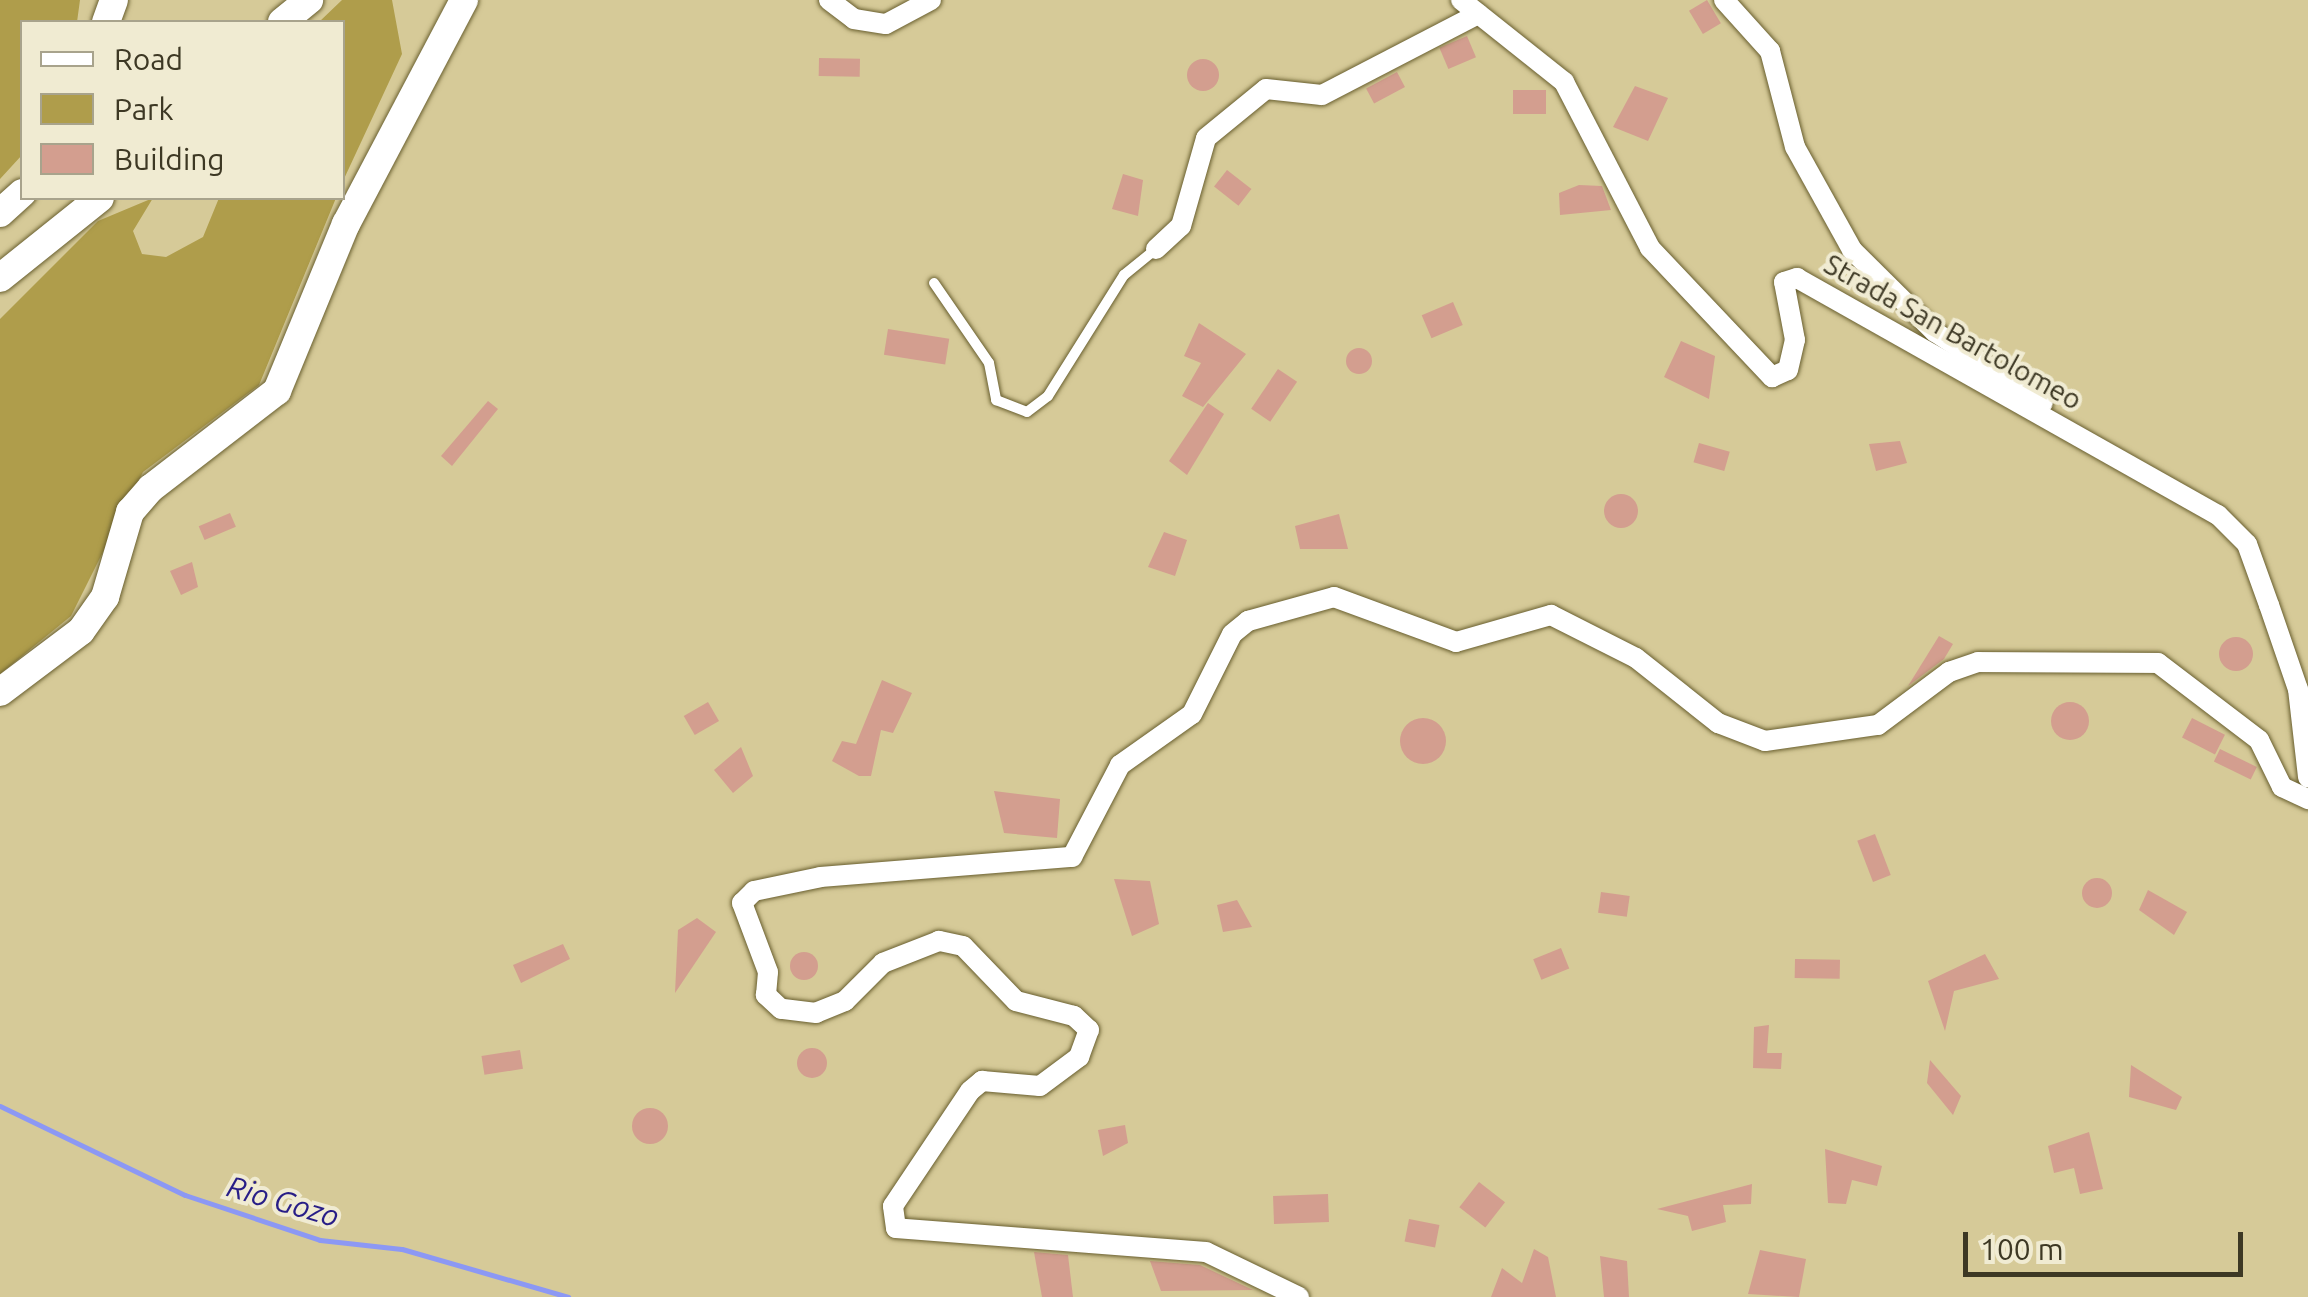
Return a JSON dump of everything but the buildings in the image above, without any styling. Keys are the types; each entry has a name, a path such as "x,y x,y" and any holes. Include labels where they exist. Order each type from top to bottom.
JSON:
{"main road":[{"path":"284,20 309,0"},
{"path":"0,692 81,631 105,597 130,512 151,488 277,390 346,224 464,0"},
{"path":"0,213 20,195"},
{"path":"0,278 98,200"}],"street":[{"path":"829,0 854,20 886,24 932,0"},
{"name":"Strada San Bartolomeo","path":"1462,0 1564,82 1650,248 1772,376 1788,370 1795,340 1784,282 1797,278 2068,427 2218,515 2247,544 2298,689 2308,777"},
{"path":"1724,0 1770,51 1795,147 1852,250 1935,332 2068,427"},
{"path":"1156,249 1181,226 1206,138 1266,89 1322,95 1478,14"},
{"path":"1299,1297 1206,1252 896,1228 893,1206 970,1091 982,1081 1040,1086 1079,1057 1089,1030 1074,1016 1016,1002 963,946 939,942 884,963 845,1002 816,1012 780,1008 766,995 768,972 742,902 754,891 821,877 1072,858 1120,765 1192,714 1232,634 1334,597 1456,642 1551,615 1636,658 1718,723 1765,742 1878,725 1949,672 1978,662 2158,663 2259,740 2282,788 2308,798"}],"lane":[{"path":"934,283 990,363 996,400 1027,412 1048,396 1124,276 1156,249"}],"green space":[{"path":"0,0 80,0 77,20 20,20 20,157 0,179"},
{"path":"342,0 392,0 402,54 345,177 345,20 321,20"},
{"path":"152,200 133,231 142,254 166,257 203,237 218,200 335,200 259,385 143,472 71,616 0,674 0,319 98,221"}],"waterway":[{"name":"Rio Gozo","path":"0,1106 185,1195 320,1240 402,1249 568,1297"}]}
